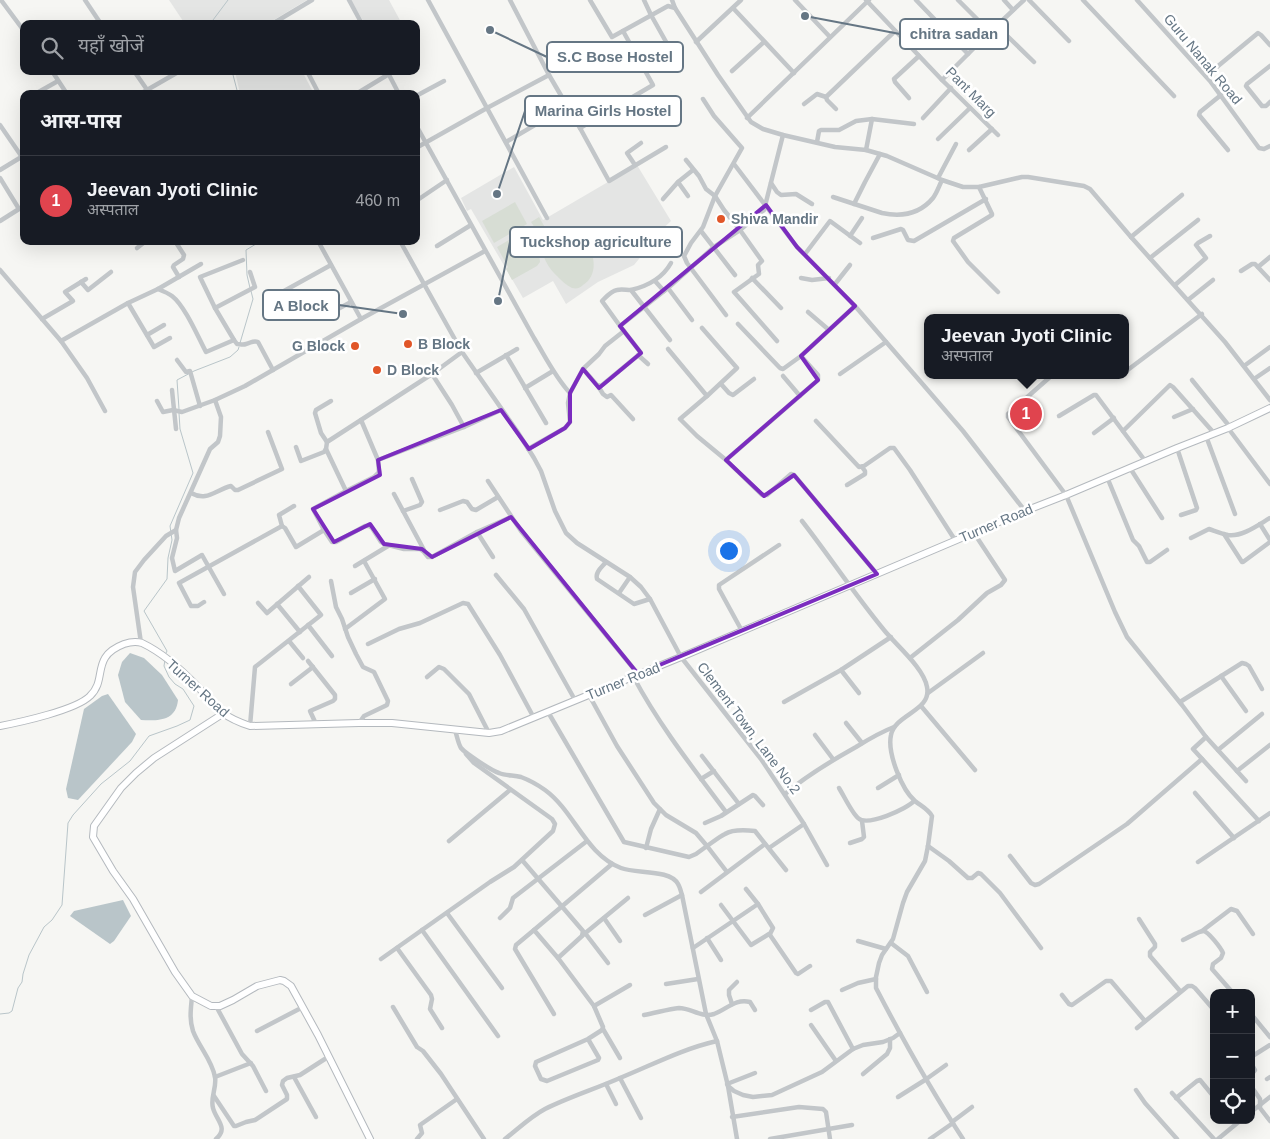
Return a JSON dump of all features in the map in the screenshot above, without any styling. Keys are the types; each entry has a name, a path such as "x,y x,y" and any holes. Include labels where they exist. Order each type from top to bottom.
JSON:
{"main road":[{"name":"Turner Road","path":"140,642 175,665 224,714 250,726 392,723 489,733 501,731 681,657 974,532 1229,428 1270,408"},
{"path":"0,726 56,712 81,702 90,696 96,688 102,662 108,654 121,645 132,641 140,642"},
{"path":"224,714 154,758 121,788 94,826 95,842 133,899 175,972 192,996 211,1006 216,1006 223,1005 258,986 280,980 291,986 370,1139"}],"street":[{"path":"1,0 20,26"},
{"path":"85,0 99,20"},
{"path":"283,20 312,0"},
{"path":"349,0 360,20"},
{"path":"428,0 547,218"},
{"path":"510,0 549,75 609,181 666,146"},
{"path":"590,0 612,37 668,6 675,8"},
{"path":"644,0 674,56"},
{"path":"672,0 696,42 747,118 758,127 835,147 866,150 887,156 940,179 963,186 979,187 1028,177 1084,186 1093,192 1131,237 1202,314 1270,400"},
{"path":"696,42 741,0"},
{"path":"795,0 830,37"},
{"path":"747,118 867,0"},
{"name":"Pant Marg","path":"867,0 942,80 998,135"},
{"path":"916,0 968,54"},
{"path":"958,0 990,32"},
{"path":"1004,0 1013,10"},
{"path":"942,80 1024,0"},
{"path":"1028,0 1069,41"},
{"path":"1084,0 1174,96"},
{"name":"Guru Nanak Road","path":"1137,0 1206,76 1259,148 1264,149 1270,146"},
{"path":"733,8 794,73"},
{"path":"997,26 1034,62"},
{"path":"580,128 653,85 623,31"},
{"path":"826,97 895,31"},
{"path":"1206,76 1258,33 1270,45"},
{"path":"732,71 764,42"},
{"path":"909,98 894,80 920,56"},
{"path":"1270,66 1246,86 1262,106 1266,106 1270,102"},
{"path":"54,75 64,90"},
{"path":"137,75 148,90"},
{"path":"152,90 174,75"},
{"path":"309,75 317,90"},
{"path":"362,90 385,75"},
{"path":"389,75 397,90"},
{"path":"420,146 549,75"},
{"path":"43,90 58,81"},
{"path":"420,94 444,81"},
{"path":"923,118 951,88"},
{"path":"804,104 817,94 826,97 836,109"},
{"path":"1221,95 1200,112 1199,115 1228,150"},
{"path":"703,99 714,116 742,148 715,196 701,231 691,243 684,256 685,260 726,315"},
{"path":"506,142 567,106"},
{"path":"938,139 970,108"},
{"path":"817,142 819,131 839,130 856,121 872,119 914,124"},
{"path":"866,150 872,119"},
{"path":"0,125 20,152"},
{"path":"969,150 992,129"},
{"path":"420,132 553,370 570,393"},
{"path":"620,326 666,290 714,247 740,230 764,210 783,135"},
{"path":"635,165 627,153 641,143"},
{"path":"833,197 898,216 921,208 932,199 956,144"},
{"path":"854,204 880,154"},
{"path":"0,170 20,158"},
{"path":"686,160 706,189 715,196 762,261 758,265 759,274 734,292 778,341"},
{"path":"734,164 797,247 855,306 962,431 1025,511"},
{"path":"663,199 678,182 693,170"},
{"path":"0,178 19,210 0,221"},
{"path":"420,198 447,180"},
{"path":"678,182 688,196"},
{"path":"771,183 781,195 796,194 812,204"},
{"path":"979,187 992,215 953,240 968,262 998,292"},
{"path":"1131,237 1182,196"},
{"path":"873,238 901,229 908,240 914,241 986,199"},
{"path":"850,236 862,218"},
{"path":"1150,258 1198,220"},
{"path":"805,254 830,221 860,243"},
{"path":"437,246 471,225"},
{"path":"701,231 735,275"},
{"path":"1174,285 1206,258 1196,245 1210,236"},
{"path":"137,248 141,245"},
{"path":"178,245 184,255 183,259 173,265 179,277"},
{"path":"320,245 361,319"},
{"name":"Clement Town, Lane No.2","path":"402,245 462,352 528,449 540,471 555,511 566,533 577,543 641,586 681,657 761,758 804,824 827,865"},
{"path":"157,401 162,412 178,412 215,400 273,370 485,251"},
{"path":"1258,267 1270,257"},
{"path":"238,342 215,308 200,277 243,260"},
{"path":"598,386 603,385 641,352 602,301 614,290 631,290 644,287 664,273 671,263"},
{"path":"61,340 201,264"},
{"path":"1241,271 1255,264 1270,280"},
{"path":"284,291 331,265"},
{"path":"835,284 850,265"},
{"path":"0,270 61,340 88,378 105,411"},
{"path":"42,319 73,301 65,292 84,280 88,290 111,272"},
{"path":"215,308 255,287 250,272"},
{"path":"752,278 781,308"},
{"path":"801,278 812,280 829,278"},
{"path":"1188,300 1213,280"},
{"path":"654,281 666,290 692,320"},
{"path":"158,289 168,293 176,300 206,352 238,342 248,344 254,341 258,342 273,370"},
{"path":"631,290 670,340"},
{"path":"323,317 351,302"},
{"path":"128,303 154,347 170,338"},
{"path":"738,324 780,368 784,368 801,356 855,306"},
{"path":"808,312 829,330"},
{"path":"1129,369 1202,314"},
{"path":"147,335 164,325"},
{"path":"702,328 737,368 680,419 764,495 791,474 794,475 876,574"},
{"path":"528,449 565,428 570,422 568,403 570,393 583,369 605,346 624,331"},
{"path":"840,374 886,342"},
{"path":"1244,366 1270,347"},
{"path":"668,349 707,396"},
{"path":"476,373 517,350"},
{"path":"327,442 432,374 462,352"},
{"path":"638,355 648,364"},
{"path":"506,356 546,423"},
{"path":"726,460 818,380 818,376 801,356"},
{"path":"177,360 186,372 190,373 200,406"},
{"path":"1254,379 1270,368"},
{"path":"583,369 603,394 607,397 611,395 634,419"},
{"path":"525,388 553,370"},
{"path":"432,374 464,427"},
{"path":"782,376 800,396"},
{"path":"721,384 728,394 733,395 754,379"},
{"path":"1048,379 1008,414 1008,418 1066,495 1121,627 1127,637 1206,737 1246,781"},
{"path":"1192,380 1270,484"},
{"path":"1123,431 1169,386 1173,387 1214,433"},
{"path":"172,390 178,412 176,429"},
{"path":"1059,416 1094,395 1097,396 1146,462"},
{"path":"140,642 133,587 136,572 144,560 173,532 211,448 220,438 221,417 215,400"},
{"path":"331,401 316,410 315,413 321,433 327,442 326,449 346,490"},
{"path":"1174,417 1193,409"},
{"path":"378,460 464,427 501,410"},
{"path":"1094,433 1114,418"},
{"path":"360,420 378,460 380,470 374,478 346,490 314,509 324,530 332,541 335,542 365,526 369,526 381,542 388,546 420,549 424,552"},
{"path":"816,421 865,471 864,474 847,485"},
{"path":"191,493 198,497 206,497 231,486 238,490 282,469 268,432"},
{"path":"1206,436 1235,514"},
{"path":"296,447 301,461 324,452 326,449"},
{"path":"862,467 890,448 894,448 955,540"},
{"path":"1177,448 1197,508 1181,515"},
{"path":"1130,468 1162,518"},
{"path":"1107,477 1133,540 1139,546 1147,562 1150,562 1167,550"},
{"path":"403,511 420,505 422,502 412,479"},
{"path":"488,480 521,531 635,675 646,700 677,746 726,812"},
{"path":"394,494 428,557 432,557 476,532 511,517"},
{"path":"440,510 463,501 467,502 472,510 476,510 498,498"},
{"path":"294,506 278,515 282,526 296,547 324,530"},
{"path":"1191,538 1209,529 1230,535 1239,534 1270,518"},
{"path":"785,794 807,776 833,760 894,727 921,706 928,693 924,677 849,585 802,521"},
{"path":"1224,534 1243,562 1270,542 1260,524"},
{"path":"204,602 198,606 191,606 179,583 282,526"},
{"path":"173,532 176,538 172,558 174,571 202,555 224,594"},
{"path":"476,532 493,557"},
{"path":"910,658 958,620 987,592 1001,585 1005,580 974,532"},
{"path":"742,631 719,589 719,585 780,545"},
{"path":"355,566 388,546"},
{"path":"345,629 385,599 364,561"},
{"path":"606,562 597,573 596,578 635,604 650,599"},
{"path":"496,575 524,609 575,700"},
{"path":"258,603 267,613 308,577"},
{"path":"619,593 630,577"},
{"path":"351,593 374,579"},
{"path":"331,581 336,607 363,667 374,672 388,701 385,706 364,716 359,723"},
{"path":"250,726 255,667 321,615 298,586"},
{"path":"368,644 463,603 468,604 500,655 534,718"},
{"path":"277,604 300,632"},
{"path":"308,625 332,656"},
{"path":"784,702 841,670 890,637"},
{"path":"289,640 335,695 333,701 310,711 316,724"},
{"path":"928,693 983,653"},
{"path":"1180,702 1240,664 1245,663 1249,666 1262,689"},
{"path":"291,684 312,667"},
{"path":"427,677 439,667 444,668 469,694 489,733"},
{"path":"841,670 859,693"},
{"path":"1221,676 1246,711"},
{"path":"589,695 654,803 666,815 696,833 727,872"},
{"path":"921,706 975,770"},
{"path":"548,712 626,844 689,857 725,834 753,830 757,832 786,870"},
{"path":"1218,750 1262,714"},
{"path":"846,723 862,743"},
{"path":"894,727 891,737 892,759 898,775 914,801 928,810 932,816 923,865 910,885 903,903 895,935 879,963 876,988 926,1080 963,1139"},
{"path":"381,958 522,860 553,831 555,824 552,819 474,763 459,744 456,730"},
{"path":"815,735 833,760"},
{"path":"1206,737 1193,749 1259,821"},
{"path":"1237,771 1270,745"},
{"path":"464,752 495,772 524,778 542,788 563,807 587,842 612,864 624,869 666,875 678,884 682,895 706,1014 716,1041 727,1085 737,1139"},
{"path":"702,756 739,804"},
{"path":"1010,856 1031,883 1039,884 1127,824 1202,759"},
{"path":"701,778 714,771"},
{"path":"878,788 898,775"},
{"path":"839,788 856,817 862,821 869,821 903,810 914,801"},
{"path":"449,841 510,790"},
{"path":"1195,793 1234,838"},
{"path":"705,823 716,819 753,795 763,805"},
{"path":"646,848 651,829 660,810"},
{"path":"1198,862 1270,813"},
{"path":"850,843 864,837 862,821"},
{"path":"769,848 804,824"},
{"path":"500,918 510,908 513,898 587,842"},
{"path":"701,892 765,844"},
{"path":"928,846 968,878 972,878 978,873 981,874 1000,893 1041,948"},
{"path":"522,860 582,929 608,963"},
{"path":"554,1014 515,949 516,944 563,907 612,864"},
{"path":"721,905 751,944 770,934 773,928 746,889"},
{"path":"644,915 682,895"},
{"path":"558,958 628,898"},
{"path":"692,948 758,904"},
{"path":"1184,940 1202,931 1231,909 1238,912 1253,934"},
{"path":"447,913 502,988"},
{"path":"604,918 620,941"},
{"path":"1139,920 1155,944 1150,952 1150,956 1180,992"},
{"path":"422,930 498,1036"},
{"path":"534,930 594,1006 603,1029 620,1058"},
{"path":"1202,931 1206,932 1222,951 1222,956 1213,964 1212,969 1229,989"},
{"path":"770,934 796,974 810,966"},
{"path":"707,938 721,960"},
{"path":"858,941 886,949"},
{"path":"891,943 908,956 927,992"},
{"path":"397,948 431,995 430,1008 442,1028"},
{"path":"666,984 698,979"},
{"path":"842,990 858,982 876,979"},
{"path":"1062,995 1072,1005 1106,981 1111,981 1145,1021"},
{"path":"732,1004 729,990 737,982"},
{"path":"594,1006 630,985"},
{"path":"1137,1028 1188,986 1192,986 1210,1006"},
{"path":"192,996 192,1026 215,1077 213,1108 221,1124 221,1133 216,1139"},
{"path":"644,1015 679,1008 696,1014 714,1014 732,1004 743,1001 752,1004 756,1010"},
{"path":"811,1010 828,1002 853,1049"},
{"path":"216,1006 242,1054 251,1063 266,1091"},
{"path":"257,1031 303,1007"},
{"path":"393,1007 417,1047 423,1050 484,1139"},
{"path":"1255,1019 1270,1037"},
{"path":"811,1025 836,1061"},
{"path":"588,1039 599,1058 598,1060 547,1081 541,1080 535,1066 536,1062 588,1039 603,1029"},
{"path":"727,1085 743,1095 753,1097 772,1095 822,1072 853,1049 890,1039 900,1034"},
{"path":"863,1074 887,1054 890,1048 890,1039"},
{"path":"505,1139 546,1109 668,1056 716,1041"},
{"path":"1255,1054 1270,1045"},
{"path":"214,1096 234,1126 255,1120 286,1100 288,1096 282,1082 287,1078 300,1075 328,1057"},
{"path":"215,1077 251,1063"},
{"path":"898,1097 946,1065"},
{"path":"727,1085 756,1073"},
{"path":"294,1077 316,1116"},
{"path":"620,1078 641,1118"},
{"path":"1176,1098 1196,1081 1200,1080 1210,1092"},
{"path":"606,1084 616,1104"},
{"path":"1136,1090 1177,1139"},
{"path":"1255,1092 1260,1099 1260,1106 1270,1121"},
{"path":"1172,1093 1214,1139"},
{"path":"1255,1109 1270,1097"},
{"path":"417,1139 422,1133 420,1125 457,1099"},
{"path":"732,1117 799,1107 823,1109 826,1112 830,1139"},
{"path":"930,1139 972,1108"},
{"path":"1218,1139 1236,1124"},
{"path":"770,1139 852,1125"}],"highlighted area":[{"path":"766,205 797,247 855,306 801,356 818,380 726,460 764,496 794,475 877,574 638,674 511,517 432,557 422,549 384,544 370,524 334,542 313,509 380,475 378,460 501,410 529,449 565,428 570,422 570,393 583,369 599,388 641,353 620,326"}],"shaded area":[{"path":"169,0 307,0 274,20 182,20"},
{"path":"351,0 389,0 400,20 363,20"},
{"path":"236,75 304,75 312,90 239,90"},
{"path":"637,165 671,221 658,233 634,265 598,282 566,304 553,281 523,298 471,209 467,211 461,198 514,167 543,220"},
{"path":"515,202 527,224 494,243 482,221"},
{"path":"539,217 547,231 532,240 527,233 535,228 531,222"},
{"path":"560,226 572,230 581,237 595,256 593,258 594,266 591,276 586,283 578,288 572,288 562,281 551,270 544,256 542,249 546,236"},
{"path":"518,237 525,249 535,244 540,262 537,266 512,280 506,269 508,267 497,247 509,240 518,255 511,240"},
{"path":"130,653 144,658 162,675 178,700 177,707 170,716 160,720 141,720 125,702 118,675 122,662"},
{"path":"108,694 136,734 132,742 78,800 68,798 66,789 84,709"},
{"path":"123,900 131,916 110,944 70,916 74,911"}],"waterway":[{"path":"213,20 228,0"},
{"path":"233,75 237,90"},
{"path":"250,288 247,275 246,250 254,245"},
{"path":"240,343 253,299 251,291"},
{"path":"179,409 177,380 230,357 239,347"},
{"path":"166,653 167,651 144,611 167,579 168,558 172,540 170,526 193,473 180,429 179,413"},
{"path":"0,1014 12,1011 29,955 44,927 52,920 62,905 68,823 73,815 101,784 130,761 149,736 190,720 194,706 183,689 169,677 164,666 165,660"}],"place":[{"name":"chitra sadan","path":"805,16"},
{"name":"S.C Bose Hostel","path":"490,30"},
{"name":"Marina Girls Hostel","path":"497,194"},
{"name":"Shiva Mandir","path":"721,219"},
{"name":"Tuckshop agriculture","path":"498,301"},
{"name":"A Block","path":"403,314"},
{"name":"B Block","path":"408,344"},
{"name":"G Block","path":"355,346"},
{"name":"D Block","path":"377,370"},
{"name":"Jeevan Jyoti Clinic","path":"1026,414"}]}
